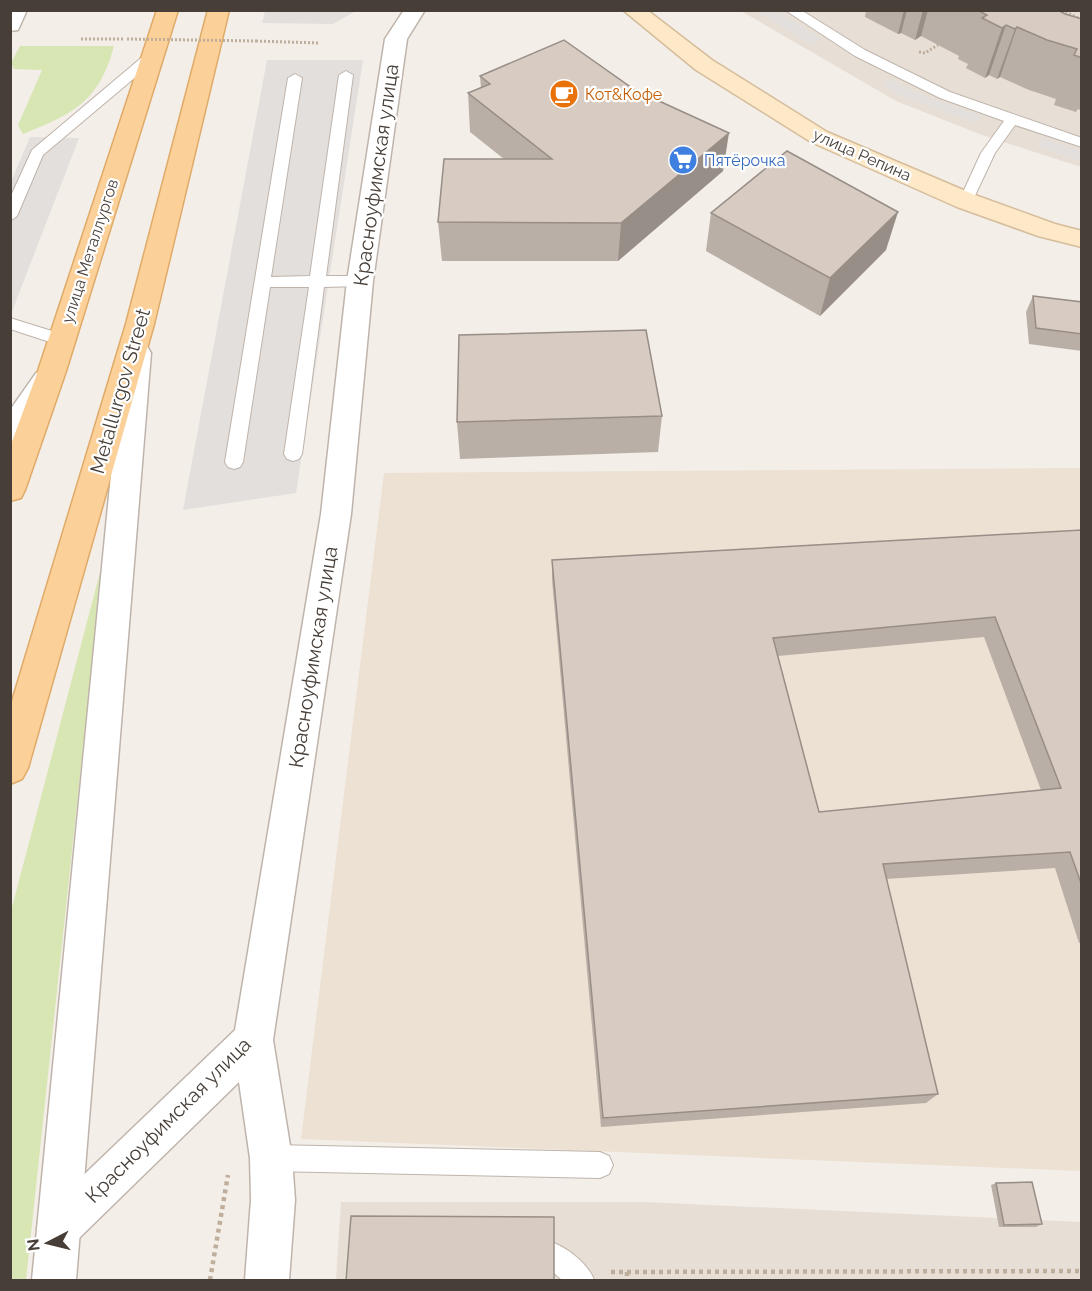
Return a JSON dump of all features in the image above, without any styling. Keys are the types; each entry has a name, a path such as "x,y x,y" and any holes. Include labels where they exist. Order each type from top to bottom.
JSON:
{"main road":[{"name":"улица Металлургов","path":"10,490 52,371 168,10"},
{"name":"Metallurgov Street","path":"10,768 140,324 219,10"},
{"name":"улица Репина","path":"633,10 704,65 819,137 966,201 1047,230 1082,239"}],"street":[{"path":"10,25 17,10"},
{"name":"Красноуфимская улица","path":"59,1228 253,1040 336,514 360,281 396,39 411,11"},
{"path":"54,1281 140,324"},
{"path":"10,433 52,371"},
{"path":"253,1040 271,1158 273,1200 267,1281"}],"lane":[{"path":"790,10 860,53 945,95 1082,143"},
{"path":"818,27 819,10"},
{"path":"10,216 37,153 152,56"},
{"path":"293,454 346,75"},
{"path":"234,462 295,78"},
{"path":"966,201 988,153 1012,119"},
{"path":"264,282 360,281"},
{"path":"10,323 62,340"},
{"path":"271,1158 600,1165"}],"path":[{"path":"1062,10 1082,20"},
{"path":"81,39 318,43"},
{"path":"569,1270 627,1272 1082,1271"},
{"path":"627,1272 627,1281"}],"shaded area":[{"path":"265,10 356,11 333,24 262,23"},
{"path":"741,11 1081,11 1081,167 982,135 896,101"},
{"path":"756,11 777,11 822,39 810,44"},
{"path":"267,60 363,60 296,493 183,510"},
{"path":"891,80 912,91 982,116 976,123 906,98 882,85"},
{"path":"30,137 79,138 11,314 11,182"},
{"path":"1043,138 1081,151 1081,161 1037,146"},
{"path":"1081,468 1081,1171 301,1139 384,473"},
{"path":"341,1202 645,1202 1081,1222 1081,1280 336,1280"}],"green space":[{"path":"20,46 114,46 100,81 82,104 56,120 23,134 18,125 42,70 14,69 11,63"},
{"path":"103,561 26,1280 10,1280 10,915"}],"building":[{"path":"977,10 1058,10 1082,19 1082,58 1074,55 1077,49 1047,40 1017,27 1015,29 1006,25 1002,28 982,18 987,15"},
{"path":"564,40 635,90 729,133 621,223 438,222 444,159 552,159 468,93 490,84 480,76"},
{"path":"787,151 898,212 830,278 711,213"},
{"path":"1033,296 1082,302 1082,334 1036,328"},
{"path":"646,330 662,416 457,422 459,335"},
{"path":"1082,530 1082,886 1070,852 883,864 938,1094 603,1118 552,560","holes":["995,617 1061,788 819,812 773,638"]},
{"path":"1032,1182 1042,1224 1004,1225 996,1183"},
{"path":"351,1216 554,1217 554,1281 346,1281"}],"place":[{"name":"Кот&Кофе","path":"564,94"},
{"name":"Пятёрочка","path":"683,160"}]}
